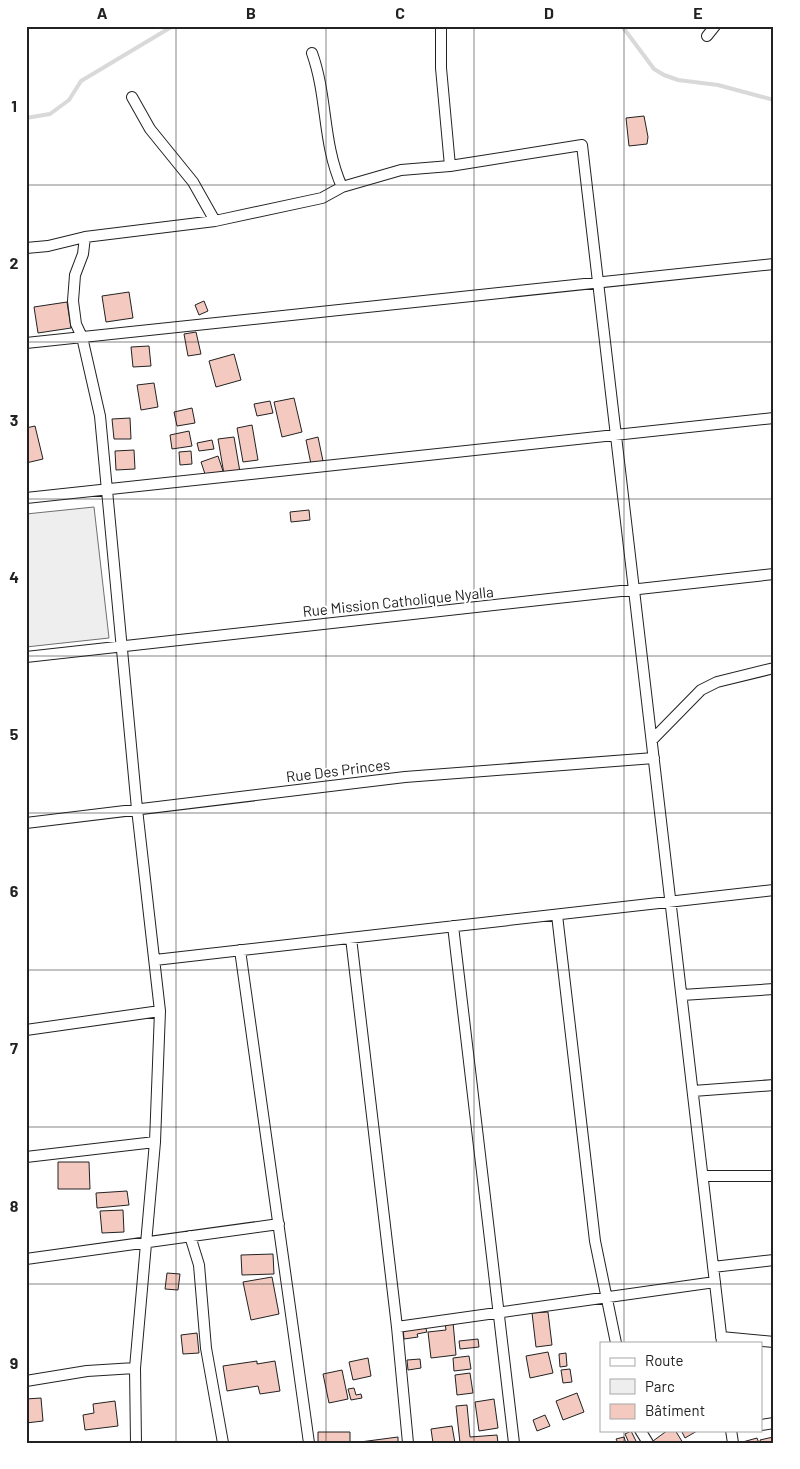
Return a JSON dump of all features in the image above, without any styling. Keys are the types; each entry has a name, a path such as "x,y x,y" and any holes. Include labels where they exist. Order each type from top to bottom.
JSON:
{"street":[{"path":"441,26 441,68 450,166"},
{"path":"707,36 715,26"},
{"path":"312,53 320,76 332,164 342,187"},
{"path":"132,97 150,129 193,182 215,221"},
{"path":"26,248 48,246 85,237 215,221 322,198 342,187 401,170 450,166 582,145 722,1340 774,1342"},
{"path":"85,237 83,254 75,275 73,301 76,324 82,337 100,416 137,809 160,1011 155,1142 148,1241 135,1368 136,1443"},
{"path":"26,343 774,264"},
{"path":"26,498 774,418"},
{"name":"Rue Mission Catholique Nyalla","path":"26,657 774,574"},
{"path":"652,740 701,690 717,682 774,668"},
{"name":"Rue Des Princes","path":"26,822 405,777 654,758"},
{"path":"155,960 774,890"},
{"path":"557,915 594,1242 616,1342"},
{"path":"453,926 514,1443"},
{"path":"351,938 397,1327 408,1443"},
{"path":"240,950 309,1443"},
{"path":"682,995 774,989"},
{"path":"26,1030 160,1011"},
{"path":"693,1091 774,1085"},
{"path":"26,1157 155,1142"},
{"path":"703,1176 774,1176"},
{"path":"26,1259 279,1224"},
{"path":"190,1236 199,1265 206,1348 223,1443"},
{"path":"713,1267 774,1260"},
{"path":"397,1327 715,1282"},
{"path":"26,1381 87,1371 135,1368"},
{"path":"641,1432 648,1443"}],"green space":[{"path":"94,507 109,638 26,647 26,514"}],"building":[{"path":"644,116 648,137 647,144 629,146 626,118"},
{"path":"129,292 133,318 106,322 102,296"},
{"path":"204,301 208,311 199,315 195,305"},
{"path":"67,302 71,328 38,333 34,307"},
{"path":"196,332 201,354 188,356 184,334"},
{"path":"149,346 151,366 133,367 131,347"},
{"path":"234,354 241,380 216,387 209,361"},
{"path":"154,383 158,407 141,410 137,385"},
{"path":"294,398 302,432 282,437 274,402"},
{"path":"270,401 273,413 257,416 254,404"},
{"path":"192,408 195,423 177,426 174,412"},
{"path":"130,418 131,439 114,439 112,419"},
{"path":"252,425 258,460 243,462 237,428"},
{"path":"35,426 43,459 26,463 26,428"},
{"path":"189,431 192,446 172,449 170,435"},
{"path":"234,437 240,472 224,474 218,439"},
{"path":"318,437 323,461 311,464 306,440"},
{"path":"212,440 214,449 199,451 197,443"},
{"path":"134,450 135,469 116,470 115,451"},
{"path":"191,451 192,464 180,465 179,452"},
{"path":"218,456 223,471 206,477 201,462"},
{"path":"309,510 310,520 291,522 290,512"},
{"path":"58,1162 89,1162 90,1189 58,1189"},
{"path":"127,1191 129,1205 97,1208 96,1193"},
{"path":"123,1210 124,1232 102,1233 100,1211"},
{"path":"273,1254 274,1274 242,1275 241,1255"},
{"path":"167,1273 180,1274 178,1290 165,1289"},
{"path":"272,1277 279,1314 251,1320 243,1282"},
{"path":"548,1312 552,1345 536,1347 532,1313"},
{"path":"453,1322 456,1355 431,1358 428,1332 446,1330 445,1323"},
{"path":"425,1326 427,1332 417,1334 418,1337 404,1339 403,1329"},
{"path":"197,1333 199,1353 183,1354 181,1335"},
{"path":"478,1339 479,1347 460,1349 459,1341"},
{"path":"548,1352 553,1373 530,1378 526,1356"},
{"path":"566,1353 567,1366 560,1367 559,1354"},
{"path":"469,1356 471,1369 454,1371 453,1358"},
{"path":"368,1358 371,1376 353,1380 349,1362"},
{"path":"420,1359 421,1368 408,1370 407,1360"},
{"path":"257,1361 257,1364 275,1361 280,1391 260,1394 258,1386 227,1391 223,1366"},
{"path":"570,1369 572,1382 563,1383 561,1370"},
{"path":"342,1370 348,1399 329,1403 323,1374"},
{"path":"470,1373 473,1393 457,1395 455,1375"},
{"path":"354,1388 356,1395 361,1394 362,1398 351,1400 348,1389"},
{"path":"577,1393 584,1412 563,1420 556,1401"},
{"path":"41,1398 43,1421 26,1423 26,1399"},
{"path":"494,1399 498,1428 479,1431 475,1402"},
{"path":"115,1401 118,1426 85,1430 83,1415 94,1413 93,1404"},
{"path":"467,1405 470,1437 497,1435 498,1443 460,1443 456,1406"},
{"path":"545,1415 550,1426 537,1431 533,1420"},
{"path":"452,1426 455,1443 433,1443 431,1429"},
{"path":"318,1432 350,1432 350,1443 318,1443"},
{"path":"632,1432 637,1443 629,1443 625,1434"},
{"path":"665,1432 676,1432 683,1443 654,1443 653,1441"},
{"path":"682,1432 695,1432 685,1438"},
{"path":"398,1437 398,1443 360,1443 360,1442"},
{"path":"624,1437 626,1443 618,1443 616,1439"},
{"path":"773,1437 774,1443 761,1443 760,1440"},
{"path":"757,1438 759,1443 739,1443"}],"waterway":[{"path":"26,118 50,114 69,100 81,81 173,26"},
{"path":"622,26 654,69 664,75 678,80 718,85 774,100"}]}
